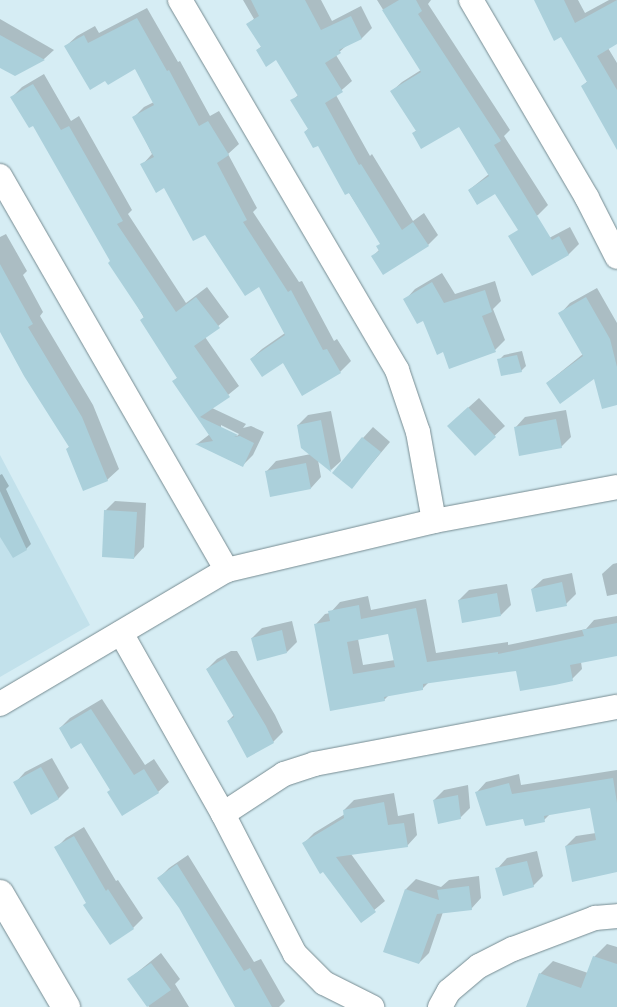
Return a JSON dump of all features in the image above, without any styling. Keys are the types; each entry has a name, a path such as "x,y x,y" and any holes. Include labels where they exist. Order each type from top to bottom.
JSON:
{"main road":[{"path":"0,894 41,968 66,1007"}],"street":[{"path":"180,0 397,370 418,432 434,521"},
{"path":"471,0 587,198 617,258"},
{"path":"0,176 227,570"},
{"path":"0,704 227,570 434,521 617,487"},
{"path":"121,633 223,814 295,954 324,983 372,1007"},
{"path":"223,814 284,774 314,764 617,708"},
{"path":"440,1007 449,991 479,966 513,948 595,918 617,916"}],"shaded area":[{"path":"0,455 90,625 0,677"}],"building":[{"path":"251,0 305,0 321,30 351,16 362,39 339,50 341,53 325,63 343,92 325,103 359,165 361,164 402,230 413,222 429,246 383,275 371,256 379,251 376,246 380,244 349,193 345,195 318,146 313,148 304,132 308,129 290,100 298,96 276,60 266,67 256,50 261,47 246,24 259,16"},
{"path":"399,0 416,0 422,11 418,14 501,141 494,145 552,240 559,236 569,255 532,276 508,236 518,230 495,194 477,205 468,190 489,176 459,127 421,149 412,133 416,131 390,91 421,72 382,10"},
{"path":"534,0 564,0 575,23 617,0 617,44 597,56 617,90 617,150 581,86 587,82 561,37 554,41"},
{"path":"137,18 167,71 169,70 199,126 208,121 229,155 217,163 247,220 243,222 288,292 291,290 323,350 327,349 341,373 302,396 283,363 262,377 250,359 285,335 259,287 245,296 205,235 193,241 164,188 156,193 140,164 154,157 132,117 154,105 135,69 108,85 105,81 90,90 64,46 84,35 88,43"},
{"path":"0,35 45,60 15,76 0,68"},
{"path":"33,84 61,130 69,126 123,221 117,224 176,312 196,297 220,328 194,346 230,397 200,417 238,435 234,437 240,436 254,443 243,467 195,444 213,441 172,381 177,378 140,320 144,317 108,263 110,261 33,126 29,128 10,97"},
{"path":"0,264 33,324 28,327 82,417 108,481 83,491 66,449 69,447 24,376 0,332"},
{"path":"432,282 444,303 485,290 492,312 482,316 496,352 449,369 443,352 437,355 423,321 417,324 403,299"},
{"path":"586,297 610,339 617,367 617,405 602,409 594,379 560,404 546,383 583,356 558,313"},
{"path":"517,355 522,372 501,376 497,359"},
{"path":"468,407 496,437 475,456 447,426"},
{"path":"556,419 562,448 519,456 514,427"},
{"path":"321,420 331,472 301,448 297,425"},
{"path":"362,437 381,452 352,489 332,473"},
{"path":"306,463 311,489 270,497 265,471"},
{"path":"0,491 27,550 13,558 0,537"},
{"path":"104,510 137,512 134,559 102,557"},
{"path":"562,582 567,606 536,612 531,589"},
{"path":"497,593 501,616 462,623 458,600"},
{"path":"359,605 361,619 416,608 427,662 498,652 498,654 584,636 582,630 617,623 617,656 570,665 573,681 555,685 520,691 516,671 423,684 423,690 384,697 385,701 330,711 314,624 330,621 328,611","holes":["388,634 395,667 353,674 347,642"]},
{"path":"282,630 287,653 257,661 251,638"},
{"path":"225,658 266,726 274,743 247,758 227,721 234,717 206,669"},
{"path":"91,709 134,775 144,769 159,793 122,816 107,792 110,790 81,743 71,749 59,728"},
{"path":"41,767 59,799 31,815 13,782"},
{"path":"613,778 617,803 617,872 572,882 565,846 596,840 590,808 544,816 545,822 525,826 523,819 486,826 475,792 509,783 512,794"},
{"path":"458,795 461,819 438,824 433,800"},
{"path":"384,802 388,825 404,823 408,847 336,857 376,912 361,923 323,872 320,874 302,843 344,818 343,810"},
{"path":"74,836 106,891 108,889 134,929 110,945 83,905 86,903 54,847"},
{"path":"527,861 534,887 503,896 495,868"},
{"path":"177,864 244,971 250,968 272,1007 235,1007 179,908 157,878"},
{"path":"469,886 472,910 437,914 419,964 383,952 405,889 439,900 437,890"},
{"path":"593,956 617,964 617,1007 526,1007 539,973 581,988"},
{"path":"151,963 171,990 147,1007 127,979"}]}
